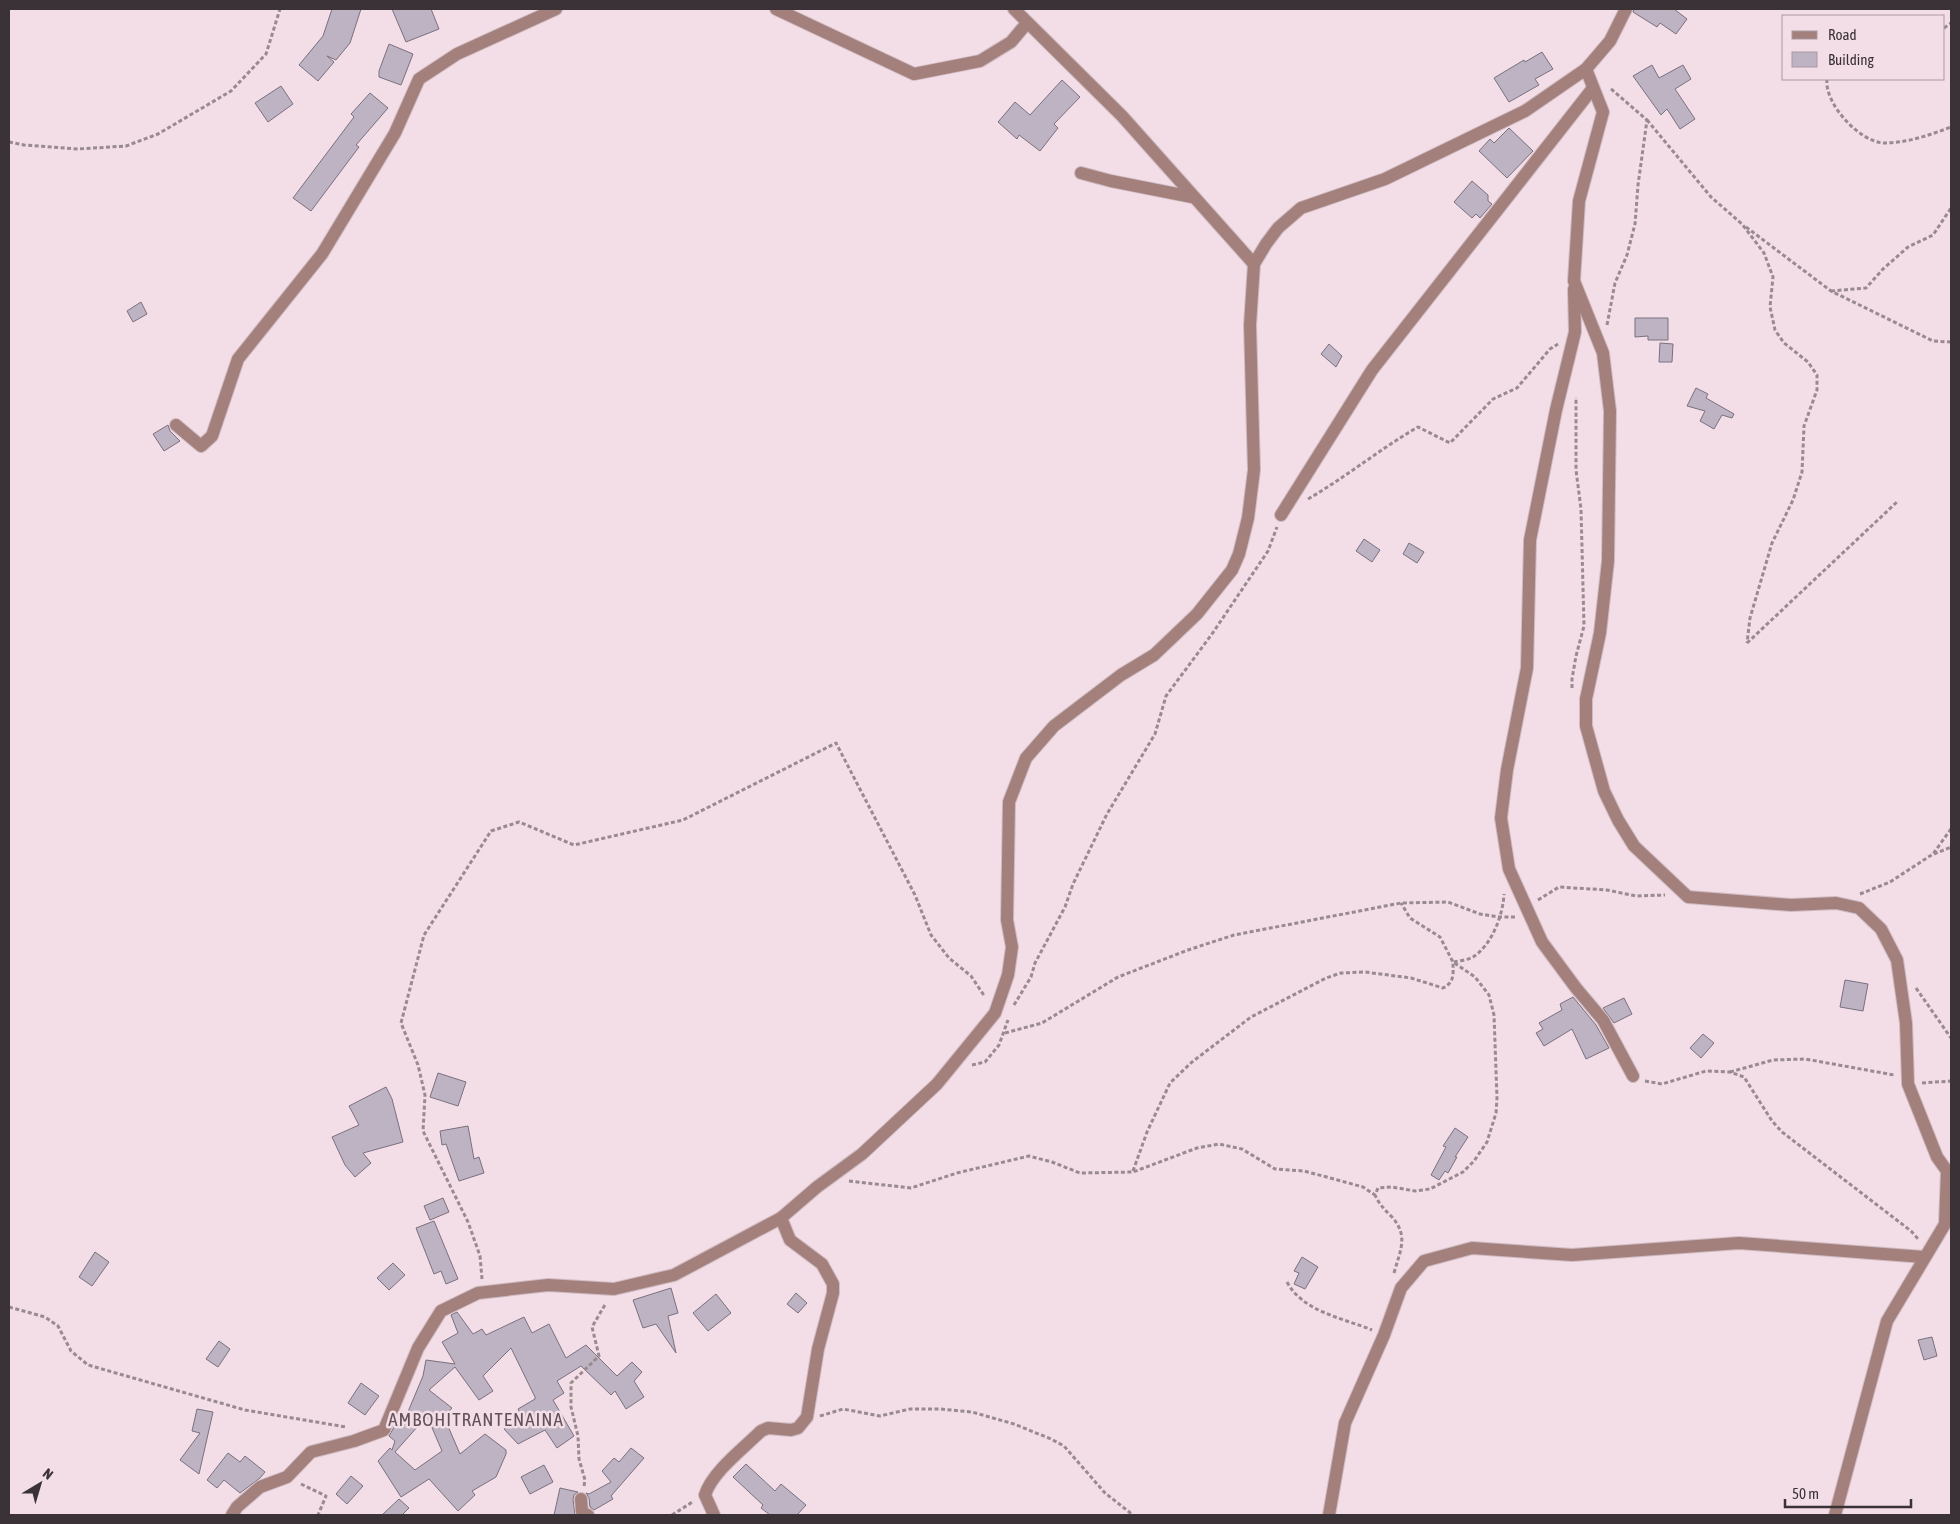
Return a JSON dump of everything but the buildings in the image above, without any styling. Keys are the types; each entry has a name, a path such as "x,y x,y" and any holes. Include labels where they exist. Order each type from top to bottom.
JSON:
{"street":[{"path":"176,425 201,446 212,436 238,359 322,254 395,133 419,78 457,54 556,9"},
{"path":"776,9 914,74 980,62 1011,42 1027,23"},
{"path":"1014,9 1122,116 1192,197 1254,264"},
{"path":"232,1515 237,1507 260,1487 287,1477 311,1452 354,1441 384,1430 418,1348 441,1311 478,1293 548,1285 614,1290 674,1275 781,1218 816,1187 862,1154 937,1084 995,1013 1008,975 1012,947 1007,920 1009,802 1026,758 1054,726 1122,674 1154,655 1197,614 1232,570 1240,554 1248,518 1254,470 1250,325 1254,264 1278,228 1301,208 1384,179 1525,111 1586,68 1610,41 1626,9"},
{"path":"1586,68 1603,112 1579,201 1574,282 1575,332 1556,410 1530,540 1527,668 1507,770 1501,818 1509,869 1532,916 1542,942 1576,988 1603,1020 1632,1076"},
{"path":"1282,515 1372,370 1593,88"},
{"path":"1081,174 1192,197"},
{"path":"1574,282 1603,353 1610,411 1608,561 1600,633 1586,699 1586,726 1604,791 1618,820 1634,846 1688,897 1791,906 1836,903 1859,908 1881,929 1897,960 1906,1023 1908,1084 1936,1156 1949,1174 1944,1224 1887,1321 1835,1515"},
{"path":"714,1515 705,1495 707,1487 722,1470 761,1431 768,1428 791,1430 798,1428 807,1417 818,1348 833,1293 833,1284 822,1264 790,1240 781,1218"},
{"path":"1329,1515 1345,1423 1384,1335 1401,1288 1424,1260 1472,1248 1572,1255 1739,1243 1924,1257"},
{"path":"581,1499 582,1512 588,1515"}],"path":[{"path":"9,142 78,149 126,146 158,134 231,91 266,54 280,9"},
{"path":"1827,80 1826,86 1837,112 1860,134 1882,143 1927,136 1951,127"},
{"path":"1609,88 1646,120 1711,196 1742,224 1831,291 1934,341 1951,342"},
{"path":"1607,326 1614,282 1627,255 1635,224 1646,120"},
{"path":"1831,291 1866,288 1883,268 1908,247 1933,235 1951,208"},
{"path":"1742,224 1764,253 1773,276 1770,307 1775,330 1784,343 1808,362 1817,375 1817,390 1804,426 1802,472 1794,500 1772,543 1750,618 1747,644 1898,502"},
{"path":"1306,500 1339,481 1396,440 1418,427 1450,443 1493,399 1517,388 1550,349 1575,332"},
{"path":"1573,694 1572,679 1584,626 1581,509 1576,470 1576,391"},
{"path":"1011,1010 1031,977 1036,962 1065,907 1073,884 1107,814 1155,734 1166,696 1212,634 1268,551 1282,515"},
{"path":"478,1293 482,1278 480,1256 468,1222 423,1131 425,1095 418,1065 401,1023 424,935 492,831 519,822 574,845 682,820 836,743 915,895 931,935 949,958 972,976 995,1013"},
{"path":"1933,854 1951,830"},
{"path":"1836,903 1890,882 1933,854 1951,846"},
{"path":"1453,962 1471,958 1489,939 1499,918 1509,869"},
{"path":"1005,1033 1042,1023 1118,978 1188,950 1234,935 1401,903 1448,902 1480,914 1499,918 1532,916 1535,903 1540,897 1559,887 1607,890 1636,896 1658,894 1688,897"},
{"path":"1133,1172 1146,1132 1170,1083 1192,1062 1251,1017 1326,978 1341,973 1365,972 1411,978 1443,988 1450,985 1453,978 1453,962 1440,937 1410,918 1401,903"},
{"path":"1375,1195 1378,1188 1392,1187 1415,1191 1430,1190 1464,1172 1487,1142 1496,1113 1497,1098 1494,1015 1489,995 1475,977 1453,962"},
{"path":"1913,984 1951,1038"},
{"path":"966,1071 971,1065 985,1062 999,1045 1009,1018"},
{"path":"1730,1072 1773,1060 1805,1060 1882,1072 1896,1076 1908,1084 1951,1081"},
{"path":"1632,1076 1647,1082 1662,1084 1706,1071 1730,1072 1744,1077 1782,1132 1911,1231 1921,1243 1924,1257"},
{"path":"845,1181 911,1188 957,1173 1029,1156 1052,1162 1080,1173 1133,1172 1196,1148 1219,1144 1242,1149 1275,1169 1304,1172 1334,1179 1363,1187 1375,1195 1378,1203 1398,1224 1403,1238 1392,1282"},
{"path":"1287,1282 1300,1300 1328,1314 1384,1335"},
{"path":"581,1499 586,1480 579,1459 578,1436 571,1407 571,1383 599,1356 592,1327 614,1290"},
{"path":"9,1307 45,1318 58,1326 71,1351 88,1365 245,1410 348,1428"},
{"path":"807,1417 822,1416 843,1409 880,1416 910,1409 940,1409 972,1412 1014,1424 1064,1446 1105,1493 1132,1515"},
{"path":"287,1477 326,1496 318,1515"},
{"path":"672,1515 705,1495"}],"district":[{"name":"AMBOHITRANTENAINA","path":"476,1419"}]}
